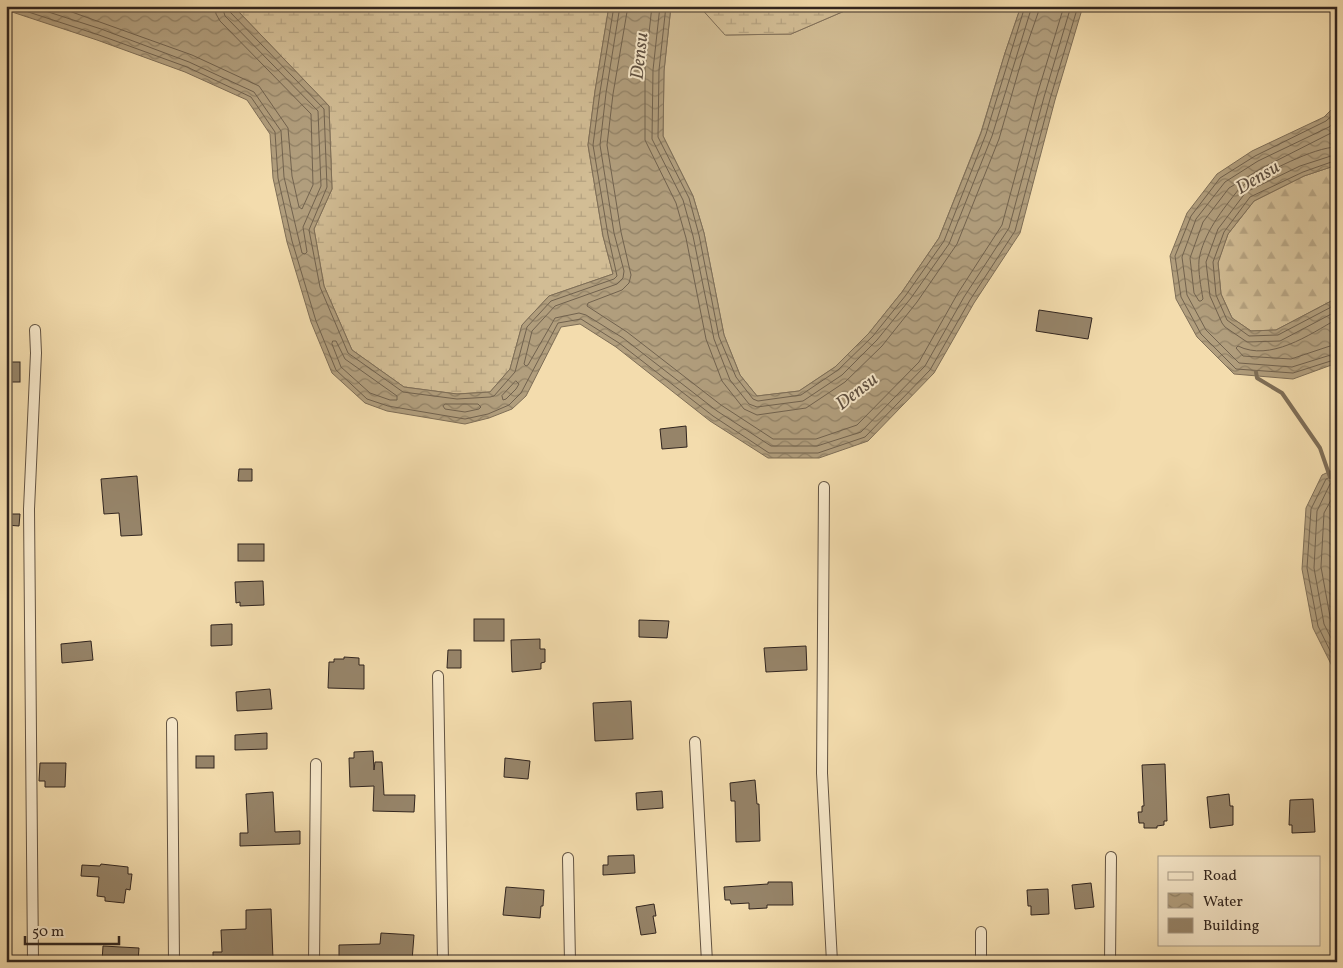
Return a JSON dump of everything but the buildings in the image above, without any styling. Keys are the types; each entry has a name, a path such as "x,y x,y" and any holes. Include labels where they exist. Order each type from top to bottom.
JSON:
{"street":[{"path":"33,962 29,509 36,353 35,330"},
{"path":"824,487 822,773 832,962"},
{"path":"438,676 442,962"},
{"path":"172,723 174,962"},
{"path":"695,742 707,962"},
{"path":"314,962 316,764"},
{"path":"1110,962 1111,857"},
{"path":"568,858 570,962"},
{"path":"981,932 981,962"}],"green space":[{"path":"229,6 609,6 588,145 603,236 613,274 549,296 522,325 510,369 490,392 457,394 404,387 352,350 324,286 314,229 332,189 329,106 237,10"},
{"path":"671,6 699,6 726,35 791,34 856,6 1021,6 981,132 939,238 902,292 869,333 835,367 799,391 757,396 740,375 724,335 704,233 693,196 663,136 664,71"},
{"path":"699,6 856,6 791,34 725,35"},
{"path":"1337,165 1337,298 1276,330 1251,331 1232,318 1221,294 1218,262 1228,234 1254,201 1304,176"}],"water":[{"name":"Densu","path":"6,6 229,6 237,10 329,106 332,189 314,229 324,286 352,350 404,387 457,394 490,392 510,369 522,325 549,296 613,274 603,236 588,145 609,6 671,6 664,71 663,136 693,196 704,233 724,335 740,375 757,396 799,391 835,367 869,333 902,292 939,238 981,133 1021,6 1083,6 1055,100 1020,233 974,303 934,373 868,441 819,458 768,458 710,421 616,347 580,324 561,327 526,396 512,409 489,418 465,424 387,411 365,403 332,373 311,322 287,242 273,178 270,134 247,100 185,72 6,10"},
{"name":"Densu","path":"1337,104 1337,165 1304,176 1254,201 1228,234 1218,263 1221,294 1232,318 1251,331 1276,330 1337,298 1337,363 1293,379 1234,374 1197,337 1176,299 1170,256 1187,213 1217,174 1252,151 1324,117"},
{"path":"1337,468 1337,676 1313,628 1302,569 1306,508 1322,475"}],"waterway":[{"path":"1256,372 1257,378 1282,393 1320,448 1330,477"}]}
